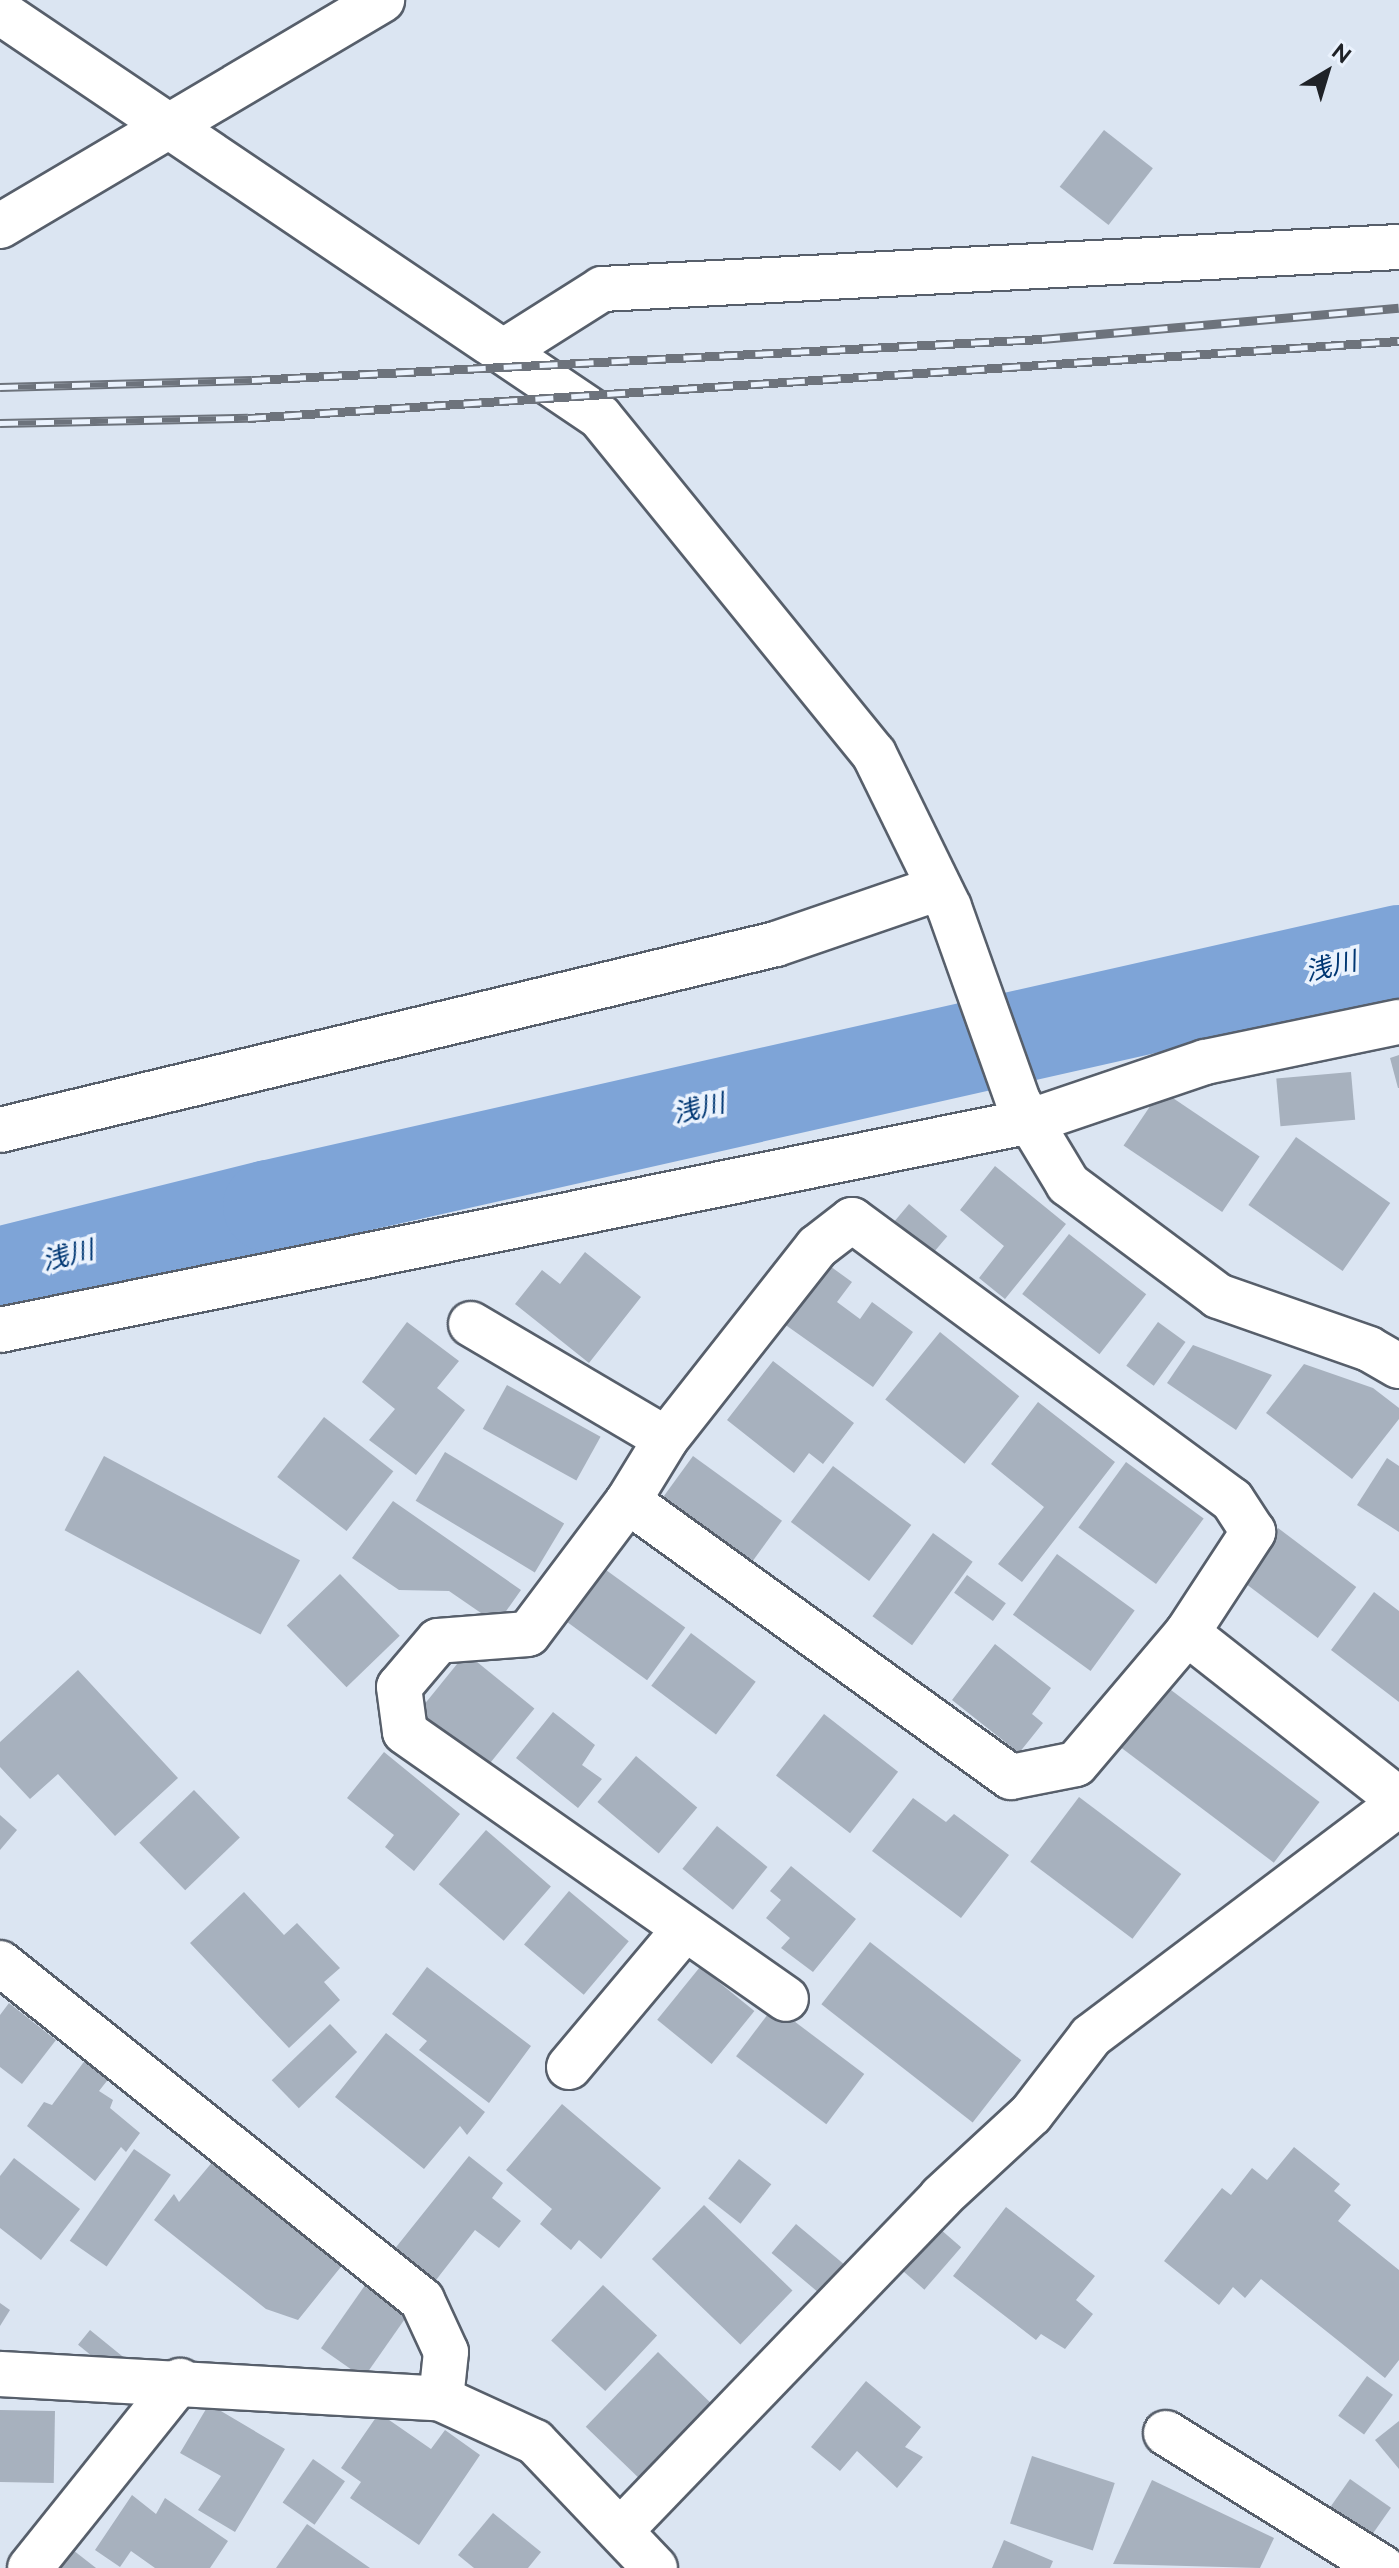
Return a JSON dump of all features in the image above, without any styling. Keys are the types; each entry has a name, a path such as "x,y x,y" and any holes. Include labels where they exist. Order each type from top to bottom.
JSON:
{"street":[{"path":"0,226 382,0"},
{"path":"0,12 171,123 600,417 874,754 944,897 1025,1111 1068,1184 1218,1296 1369,1349 1399,1366"},
{"path":"504,351 602,289 1399,247"},
{"path":"0,1130 776,944 944,897"},
{"path":"0,1330 1025,1111 1205,1062 1399,1022"},
{"path":"628,1501 1011,1777 1076,1764 1187,1633 1253,1532 1232,1500 852,1220 817,1247 666,1439 628,1501 528,1634 438,1641 399,1687 405,1732 786,1999"},
{"path":"471,1324 666,1439"},
{"path":"623,2528 941,2197 1031,2114 1091,2036 1399,1802 1187,1633"},
{"path":"569,2067 684,1930"},
{"path":"0,1963 422,2300 446,2352 441,2399"},
{"path":"0,2374 180,2381 441,2399 535,2442 623,2528 655,2568"},
{"path":"30,2568 180,2381"},
{"path":"1166,2433 1383,2568"}],"building":[{"path":"1104,130 1153,168 1109,225 1060,187"},
{"path":"1399,1055 1399,1088 1398,1088 1390,1058"},
{"path":"1351,1072 1355,1120 1280,1126 1276,1079"},
{"path":"1161,1090 1260,1157 1222,1212 1124,1146"},
{"path":"1296,1137 1390,1203 1343,1271 1248,1205"},
{"path":"995,1166 1066,1224 1005,1299 979,1278 1004,1246 960,1210"},
{"path":"909,1204 947,1236 931,1256 892,1224"},
{"path":"1069,1234 1146,1294 1099,1354 1022,1294"},
{"path":"585,1252 641,1297 589,1363 515,1304 542,1270 560,1284"},
{"path":"823,1261 852,1282 837,1302 860,1319 872,1302 913,1332 873,1387 780,1321"},
{"path":"407,1322 459,1361 437,1388 465,1410 416,1475 369,1440 395,1409 362,1382"},
{"path":"1158,1322 1186,1342 1154,1386 1126,1366"},
{"path":"940,1332 1019,1396 965,1464 885,1400"},
{"path":"1193,1345 1272,1375 1236,1430 1167,1383"},
{"path":"773,1361 854,1423 823,1464 809,1453 794,1473 727,1420"},
{"path":"1304,1364 1373,1388 1399,1408 1399,1419 1352,1479 1266,1413"},
{"path":"507,1385 601,1437 576,1481 483,1429"},
{"path":"1038,1402 1115,1462 1022,1582 998,1564 1044,1507 991,1464"},
{"path":"324,1417 393,1471 347,1531 277,1477"},
{"path":"445,1452 564,1524 535,1572 416,1501"},
{"path":"104,1456 300,1560 261,1634 65,1530"},
{"path":"693,1456 782,1521 744,1572 655,1508"},
{"path":"1387,1458 1399,1466 1399,1532 1357,1505"},
{"path":"1126,1462 1204,1518 1156,1584 1078,1528"},
{"path":"833,1466 911,1525 869,1581 791,1522"},
{"path":"393,1501 521,1590 497,1624 449,1591 399,1590 352,1558"},
{"path":"1278,1528 1356,1587 1318,1638 1239,1579"},
{"path":"933,1533 973,1562 912,1645 872,1616"},
{"path":"1057,1554 1135,1610 1091,1671 1013,1615"},
{"path":"606,1570 685,1628 647,1680 568,1623"},
{"path":"340,1574 400,1636 347,1687 287,1625"},
{"path":"967,1575 1006,1603 993,1621 954,1593"},
{"path":"1374,1592 1399,1611 1399,1702 1331,1650"},
{"path":"691,1633 756,1682 716,1734 651,1686"},
{"path":"995,1644 1051,1688 1032,1714 1043,1723 1019,1753 952,1700"},
{"path":"466,1653 534,1708 485,1769 417,1714"},
{"path":"78,1670 178,1778 115,1836 58,1774 30,1799 0,1767 0,1742"},
{"path":"1167,1687 1320,1802 1274,1863 1121,1748"},
{"path":"553,1712 595,1745 582,1765 602,1779 578,1808 516,1758"},
{"path":"824,1714 898,1772 850,1833 776,1775"},
{"path":"384,1752 460,1814 414,1871 385,1847 394,1835 347,1798"},
{"path":"636,1756 697,1807 659,1853 597,1802"},
{"path":"194,1790 240,1837 185,1890 139,1843"},
{"path":"1079,1797 1181,1874 1132,1939 1030,1862"},
{"path":"913,1798 946,1822 954,1814 1009,1855 961,1918 872,1851"},
{"path":"0,1815 17,1830 0,1850"},
{"path":"717,1826 768,1867 733,1910 682,1869"},
{"path":"486,1830 551,1886 504,1941 439,1884"},
{"path":"791,1866 856,1919 813,1972 781,1948 790,1938 766,1918 781,1900 770,1891"},
{"path":"569,1891 629,1941 584,1995 524,1945"},
{"path":"244,1892 284,1935 297,1923 340,1968 324,1982 340,2000 289,2048 190,1943"},
{"path":"870,1942 1021,2060 973,2122 821,2004"},
{"path":"427,1967 531,2046 489,2103 419,2050 427,2041 392,2014"},
{"path":"700,1967 754,2011 712,2064 657,2020"},
{"path":"9,2003 56,2040 22,2084 0,2067 0,2015"},
{"path":"774,2006 864,2074 826,2124 736,2056"},
{"path":"330,2024 357,2052 299,2108 272,2080"},
{"path":"386,2033 485,2112 467,2135 460,2126 424,2169 335,2097"},
{"path":"86,2059 110,2077 99,2091 113,2100 110,2108 140,2133 126,2152 121,2147 95,2181 27,2126 44,2102 52,2105"},
{"path":"562,2104 661,2188 601,2259 579,2240 571,2250 540,2224 552,2209 506,2170"},
{"path":"1294,2147 1340,2184 1334,2191 1351,2205 1338,2221 1399,2270 1399,2360 1385,2378 1261,2279 1245,2298 1233,2287 1219,2305 1164,2261 1222,2188 1231,2195 1252,2168 1267,2180"},
{"path":"134,2149 171,2175 107,2267 70,2241"},
{"path":"469,2156 503,2183 492,2198 521,2221 499,2248 475,2230 429,2289 389,2256"},
{"path":"14,2158 80,2209 41,2260 0,2228 0,2176"},
{"path":"739,2159 771,2184 741,2224 708,2198"},
{"path":"214,2160 344,2263 298,2320 266,2309 154,2220 174,2194 179,2202"},
{"path":"704,2205 792,2290 740,2344 652,2259"},
{"path":"1006,2207 1095,2276 1076,2300 1093,2314 1065,2349 1041,2334 1036,2340 953,2276"},
{"path":"796,2224 846,2266 821,2295 772,2253"},
{"path":"940,2229 961,2247 924,2290 903,2271"},
{"path":"368,2281 411,2311 364,2378 321,2348"},
{"path":"603,2285 657,2335 605,2391 551,2341"},
{"path":"0,2303 10,2310 0,2326"},
{"path":"90,2330 126,2359 114,2374 78,2345"},
{"path":"658,2352 713,2405 641,2480 586,2427"},
{"path":"1367,2376 1393,2395 1364,2434 1338,2416"},
{"path":"866,2381 921,2427 905,2447 923,2457 897,2488 857,2451 840,2471 811,2447"},
{"path":"209,2404 285,2449 235,2532 198,2510 221,2476 180,2453"},
{"path":"0,2410 55,2411 54,2483 0,2482"},
{"path":"379,2413 431,2449 445,2430 480,2455 419,2545 350,2498 361,2482 341,2468"},
{"path":"1399,2421 1399,2469 1375,2440"},
{"path":"1032,2456 1115,2483 1093,2550 1010,2524"},
{"path":"313,2459 345,2481 315,2525 283,2502"},
{"path":"1350,2479 1391,2508 1365,2545 1324,2516"},
{"path":"1152,2480 1274,2538 1260,2568 1113,2564"},
{"path":"132,2495 156,2514 165,2498 228,2541 210,2568 155,2568 131,2551 120,2567 95,2550"},
{"path":"493,2513 541,2552 528,2568 474,2568 458,2555"},
{"path":"307,2524 370,2568 276,2568"},
{"path":"1004,2540 1053,2561 1050,2568 992,2568"},
{"path":"64,2543 96,2568 45,2568"}],"waterway":[{"name":"浅川","path":"0,1273 269,1206 1399,951"}],"railway":[{"path":"0,387 252,380 1042,339 1399,308"},
{"path":"0,423 248,418 1399,341"}]}
